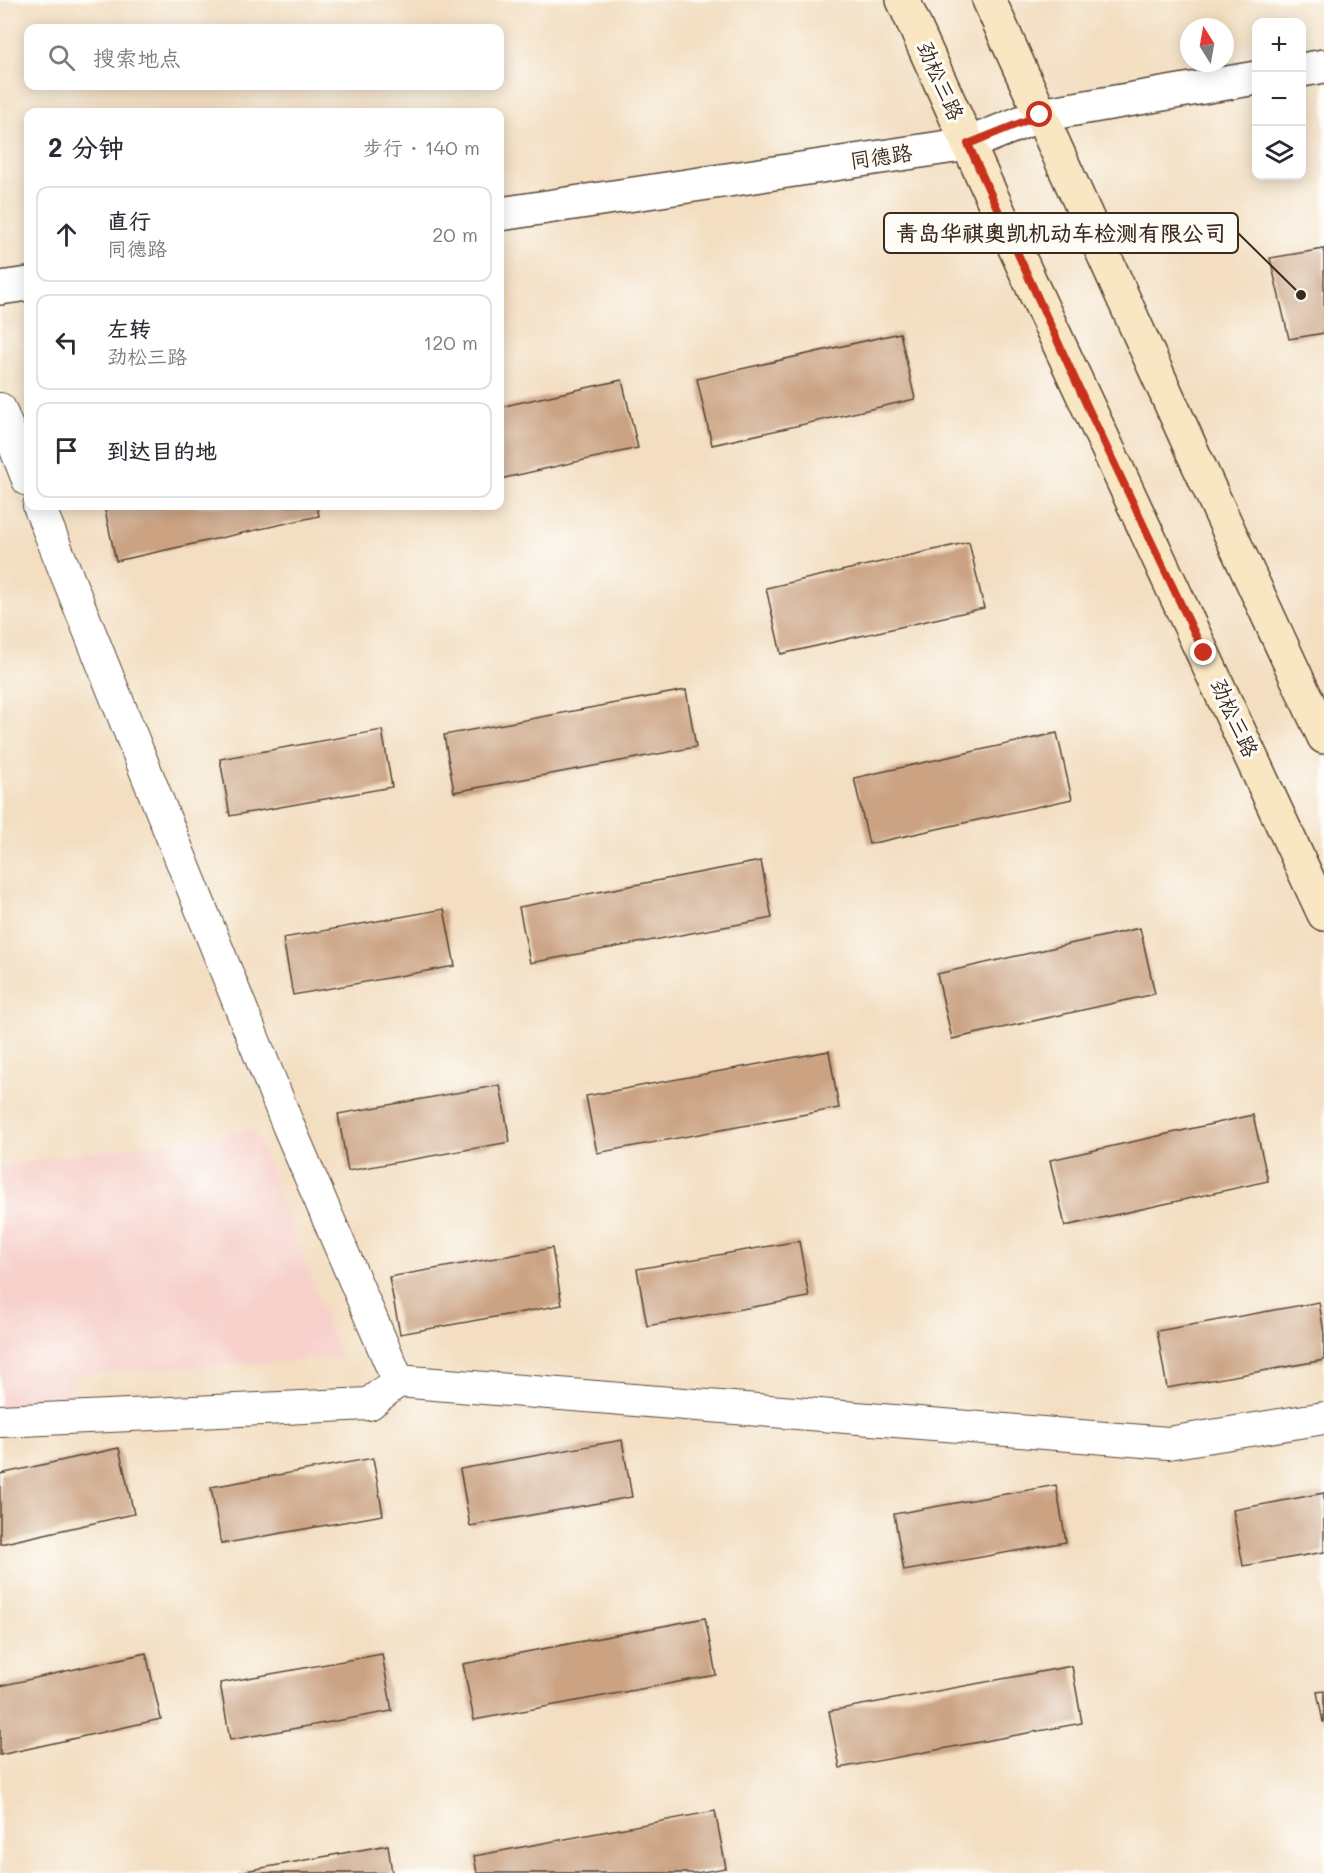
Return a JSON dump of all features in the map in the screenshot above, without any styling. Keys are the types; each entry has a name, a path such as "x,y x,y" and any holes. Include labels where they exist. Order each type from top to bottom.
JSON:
{"main road":[{"name":"劲松三路","path":"903,0 1088,408 1324,914"},
{"path":"989,0 1192,453 1324,736"}],"street":[{"path":"1306,69 1324,66"},
{"name":"同德路","path":"504,213 968,144 1040,115 1252,79"},
{"path":"0,288 24,285"},
{"path":"0,409 24,470"},
{"path":"41,510 288,1125 398,1381"},
{"path":"0,1421 369,1404 398,1381 1168,1443 1324,1418"}],"shaded area":[{"path":"255,1129 341,1358 72,1375 71,1417 0,1413 0,1166"}],"building":[{"path":"1324,249 1324,333 1289,339 1270,258"},
{"path":"900,333 915,399 712,445 697,379"},
{"path":"622,380 638,448 504,478 504,406"},
{"path":"105,510 318,510 319,516 116,561"},
{"path":"969,542 984,608 781,654 766,588"},
{"path":"686,690 696,747 454,792 444,735"},
{"path":"382,730 392,787 230,816 220,759"},
{"path":"1057,733 1072,799 869,844 854,778"},
{"path":"761,861 772,918 530,963 519,907"},
{"path":"444,909 455,966 293,995 283,938"},
{"path":"1140,928 1155,994 952,1039 937,974"},
{"path":"829,1051 839,1108 597,1153 586,1096"},
{"path":"500,1085 510,1142 348,1171 338,1114"},
{"path":"1253,1115 1268,1181 1065,1226 1050,1160"},
{"path":"799,1241 809,1297 647,1326 637,1269"},
{"path":"552,1248 562,1305 400,1334 389,1277"},
{"path":"1319,1302 1324,1333 1324,1360 1167,1388 1157,1331"},
{"path":"622,1440 632,1497 470,1526 460,1469"},
{"path":"119,1448 134,1514 0,1544 0,1474"},
{"path":"373,1458 383,1515 221,1544 211,1487"},
{"path":"1056,1485 1066,1542 904,1571 894,1514"},
{"path":"1324,1493 1324,1552 1243,1566 1233,1510"},
{"path":"705,1618 716,1675 474,1720 463,1664"},
{"path":"146,1653 161,1719 0,1755 0,1686"},
{"path":"382,1654 392,1711 230,1740 220,1683"},
{"path":"1072,1666 1082,1723 840,1768 829,1711"},
{"path":"1324,1691 1324,1722 1323,1722 1317,1692"},
{"path":"715,1811 726,1868 696,1873 477,1873 474,1856"},
{"path":"388,1845 392,1873 240,1873 240,1872"}],"place":[{"name":"青岛华祺奥凯机动车检测有限公司","path":"1301,295"}],"route":[{"path":"1040,115 968,144 1088,408 1204,653"}]}
